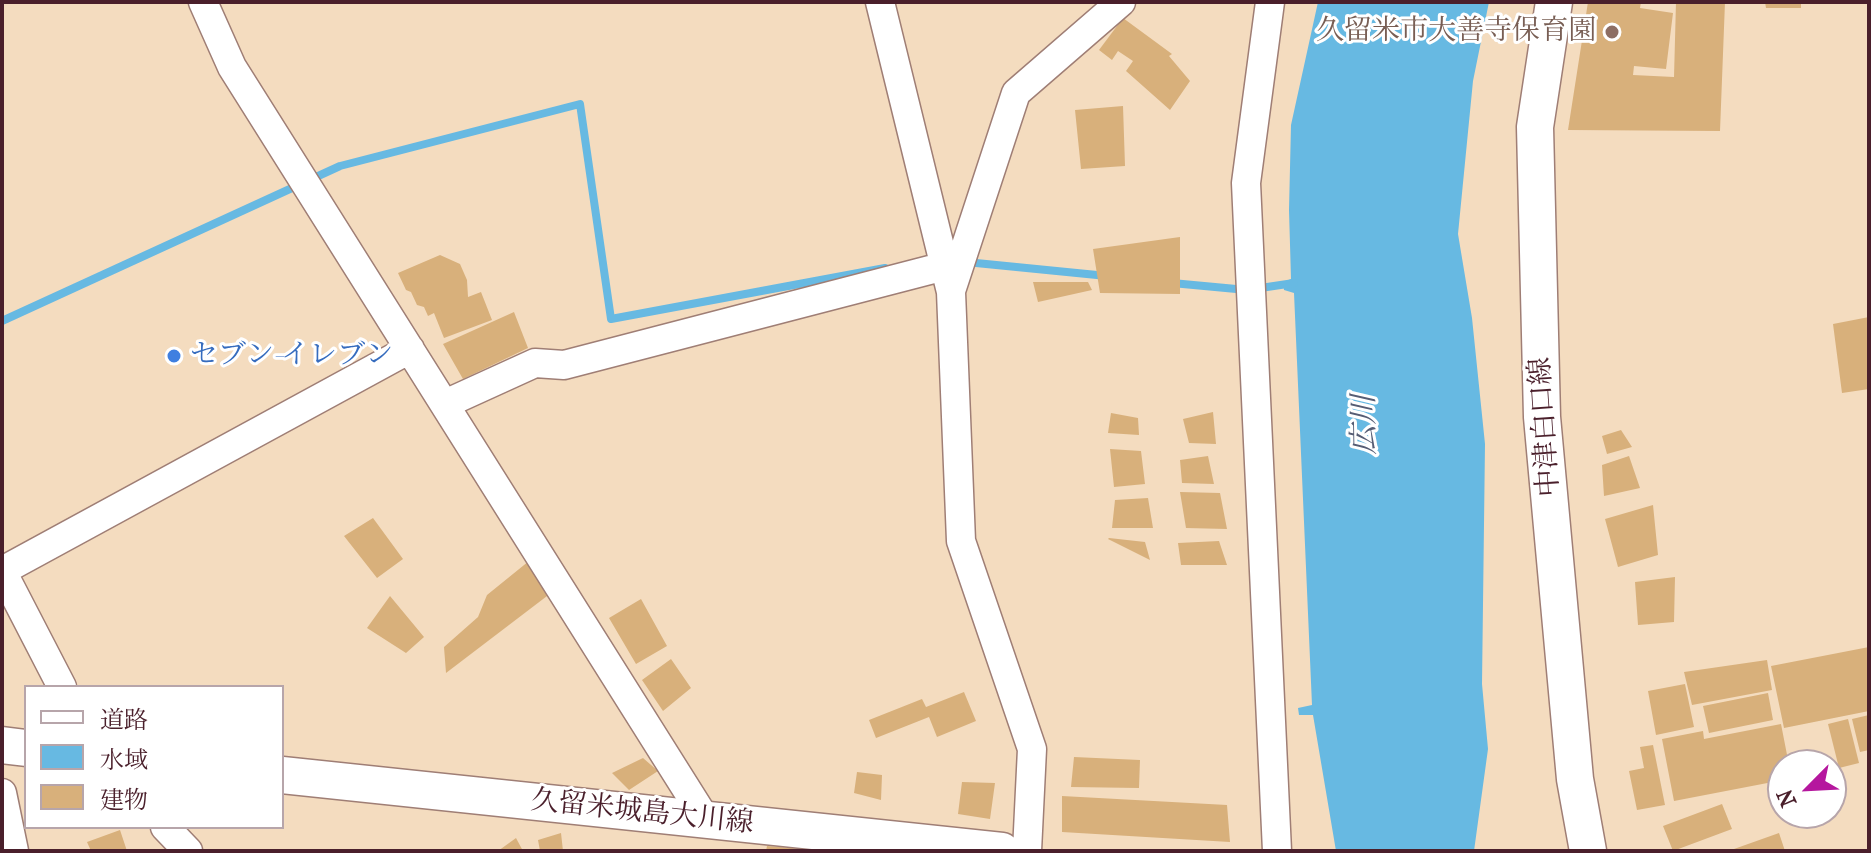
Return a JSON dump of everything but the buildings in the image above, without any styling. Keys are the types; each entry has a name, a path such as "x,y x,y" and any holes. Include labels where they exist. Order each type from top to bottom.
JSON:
{"main road":[{"name":"中津白口線","path":"1554,2 1535,127 1542,417 1575,779 1588,851"},
{"path":"2,745 24,748"},
{"name":"久留米城島大川線","path":"284,775 706,820 882,845 1002,851"}],"street":[{"path":"203,2 232,67 706,820"},
{"path":"880,2 948,279 961,541 1032,749 1027,851"},
{"path":"948,279 1016,93 1121,2"},
{"path":"1270,2 1246,183 1277,851"},
{"path":"445,404 535,363 564,365 948,279"},
{"path":"61,685 2,571 410,349"},
{"path":"2,793 14,851"},
{"path":"167,829 188,851"}],"water":[{"name":"広川","path":"1318,2 1489,2 1473,81 1458,234 1472,318 1485,444 1482,684 1488,749 1474,851 1336,851 1313,715 1299,715 1298,708 1312,705 1294,293 1284,290 1283,282 1291,279 1291,125"}],"waterway":[{"path":"2,321 340,166 580,104 611,319 885,268"},
{"path":"966,262 1107,276"},
{"path":"1172,283 1247,290 1294,283"}],"place":[{"name":"久留米市大善寺保育園","path":"1612,32"},
{"name":"セブン-イレブン","path":"174,356"}]}
